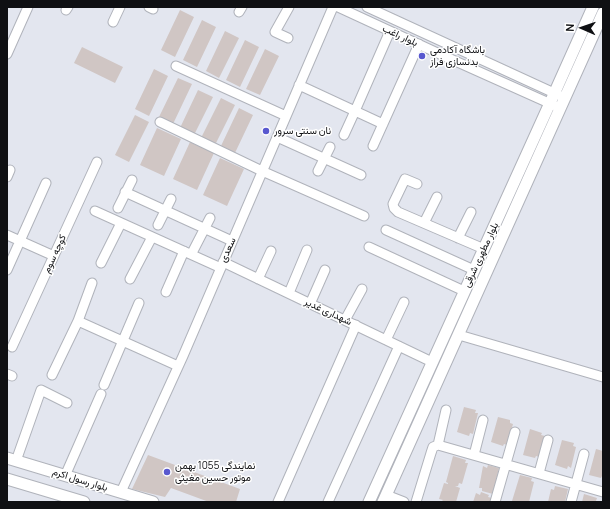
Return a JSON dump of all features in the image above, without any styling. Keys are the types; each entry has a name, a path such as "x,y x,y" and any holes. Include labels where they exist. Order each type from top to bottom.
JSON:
{"main road":[{"name":"بلوار مطهری شرقی","path":"385,499 459,335 557,101 593,7"},
{"name":"بلوار مطهری شرقی","path":"369,502 484,249 557,101 603,13"},
{"name":"بلوار رسول اکرم","path":"11,459 152,502"},
{"name":"بلوار رسول اکرم","path":"7,479 84,502"}],"street":[{"path":"7,54 28,7"},
{"path":"113,22 120,7"},
{"path":"288,38 275,32 289,7"},
{"name":"سعدی","path":"121,492 178,366 333,7"},
{"name":"بلوار راغب","path":"338,7 419,44 557,101"},
{"name":"بلوار راغب","path":"367,7 557,101"},
{"path":"344,134 356,111 390,31"},
{"path":"373,146 419,44"},
{"path":"176,66 286,116"},
{"path":"299,85 383,124"},
{"path":"160,122 262,171 364,216"},
{"path":"277,137 361,174"},
{"path":"318,171 330,147"},
{"name":"کوچه سوم","path":"12,347 97,162"},
{"path":"417,184 405,179 393,204 394,208 398,212 484,249"},
{"path":"118,208 132,180"},
{"path":"7,270 46,183"},
{"path":"125,192 232,241"},
{"path":"424,223 437,197"},
{"path":"158,225 172,199"},
{"name":"شهداری غدیر","path":"95,211 152,237 258,279 432,362"},
{"path":"458,238 471,212"},
{"path":"166,292 188,251 210,218"},
{"path":"101,263 121,223"},
{"path":"386,230 474,270"},
{"path":"7,235 54,256"},
{"path":"130,279 152,237"},
{"path":"369,247 464,291"},
{"path":"289,294 307,250"},
{"path":"258,279 271,251"},
{"path":"310,304 325,270"},
{"path":"52,375 78,321 92,282"},
{"path":"345,320 362,289"},
{"path":"386,340 404,302"},
{"path":"104,385 139,303"},
{"path":"78,321 178,366"},
{"path":"278,502 356,325"},
{"path":"459,335 603,377"},
{"path":"328,502 399,346"},
{"path":"11,459 41,390 67,403"},
{"path":"65,476 101,394"},
{"path":"438,445 446,410"},
{"path":"474,455 483,420"},
{"path":"495,502 515,432"},
{"path":"539,473 548,440"},
{"path":"416,502 433,447 438,445 603,492"},
{"path":"571,502 584,454"},
{"path":"385,499 404,502"}],"building":[{"path":"180,10 194,17 175,57 161,50"},
{"path":"202,20 216,27 197,67 183,60"},
{"path":"225,31 239,38 219,78 206,71"},
{"path":"245,40 259,47 240,87 226,80"},
{"path":"82,47 123,67 115,83 74,63"},
{"path":"265,49 279,56 260,95 246,89"},
{"path":"154,69 168,76 149,116 135,109"},
{"path":"178,78 192,84 173,124 159,117"},
{"path":"198,90 213,97 193,137 179,130"},
{"path":"221,98 235,105 215,145 201,138"},
{"path":"239,108 253,115 234,155 220,148"},
{"path":"135,115 149,122 129,162 115,155"},
{"path":"157,128 181,139 164,176 140,165"},
{"path":"190,142 214,153 197,190 173,179"},
{"path":"220,158 244,169 227,206 203,195"},
{"path":"464,407 476,410 475,413 478,413 473,434 470,433 469,436 457,432"},
{"path":"498,417 510,420 510,423 513,424 507,445 504,444 503,446 491,442"},
{"path":"530,429 542,433 541,435 545,436 539,457 536,456 535,458 523,455"},
{"path":"562,440 574,443 573,446 576,447 571,468 568,466 567,469 555,465"},
{"path":"596,449 603,451 603,476 601,478 589,475"},
{"name":"نمایندگی 1055 بهمن موتور حسین مغیثی","path":"148,455 240,489 236,502 209,502 171,488 165,497 132,489"},
{"path":"453,456 466,460 465,463 468,463 462,484 459,483 458,486 455,486 460,488 456,502 441,502 443,500 439,499 444,483 448,484 446,482"},
{"path":"488,465 499,468 493,494 482,491 482,488 479,488 483,466 487,468"},
{"path":"520,475 532,478 531,481 534,482 529,502 512,501"},
{"path":"555,486 568,489 565,502 548,502 551,489 554,490"},
{"path":"481,492 492,498 491,502 473,502 476,493 480,495"},
{"path":"584,494 597,498 596,501 599,502 582,502"}],"place":[{"name":"باشگاه آکادمی بدنسازی فراز","path":"422,56"},
{"name":"نان سنتی سرور","path":"266,131"},
{"name":"نمایندگی 1055 بهمن موتور حسین مغیثی","path":"167,472"}]}
